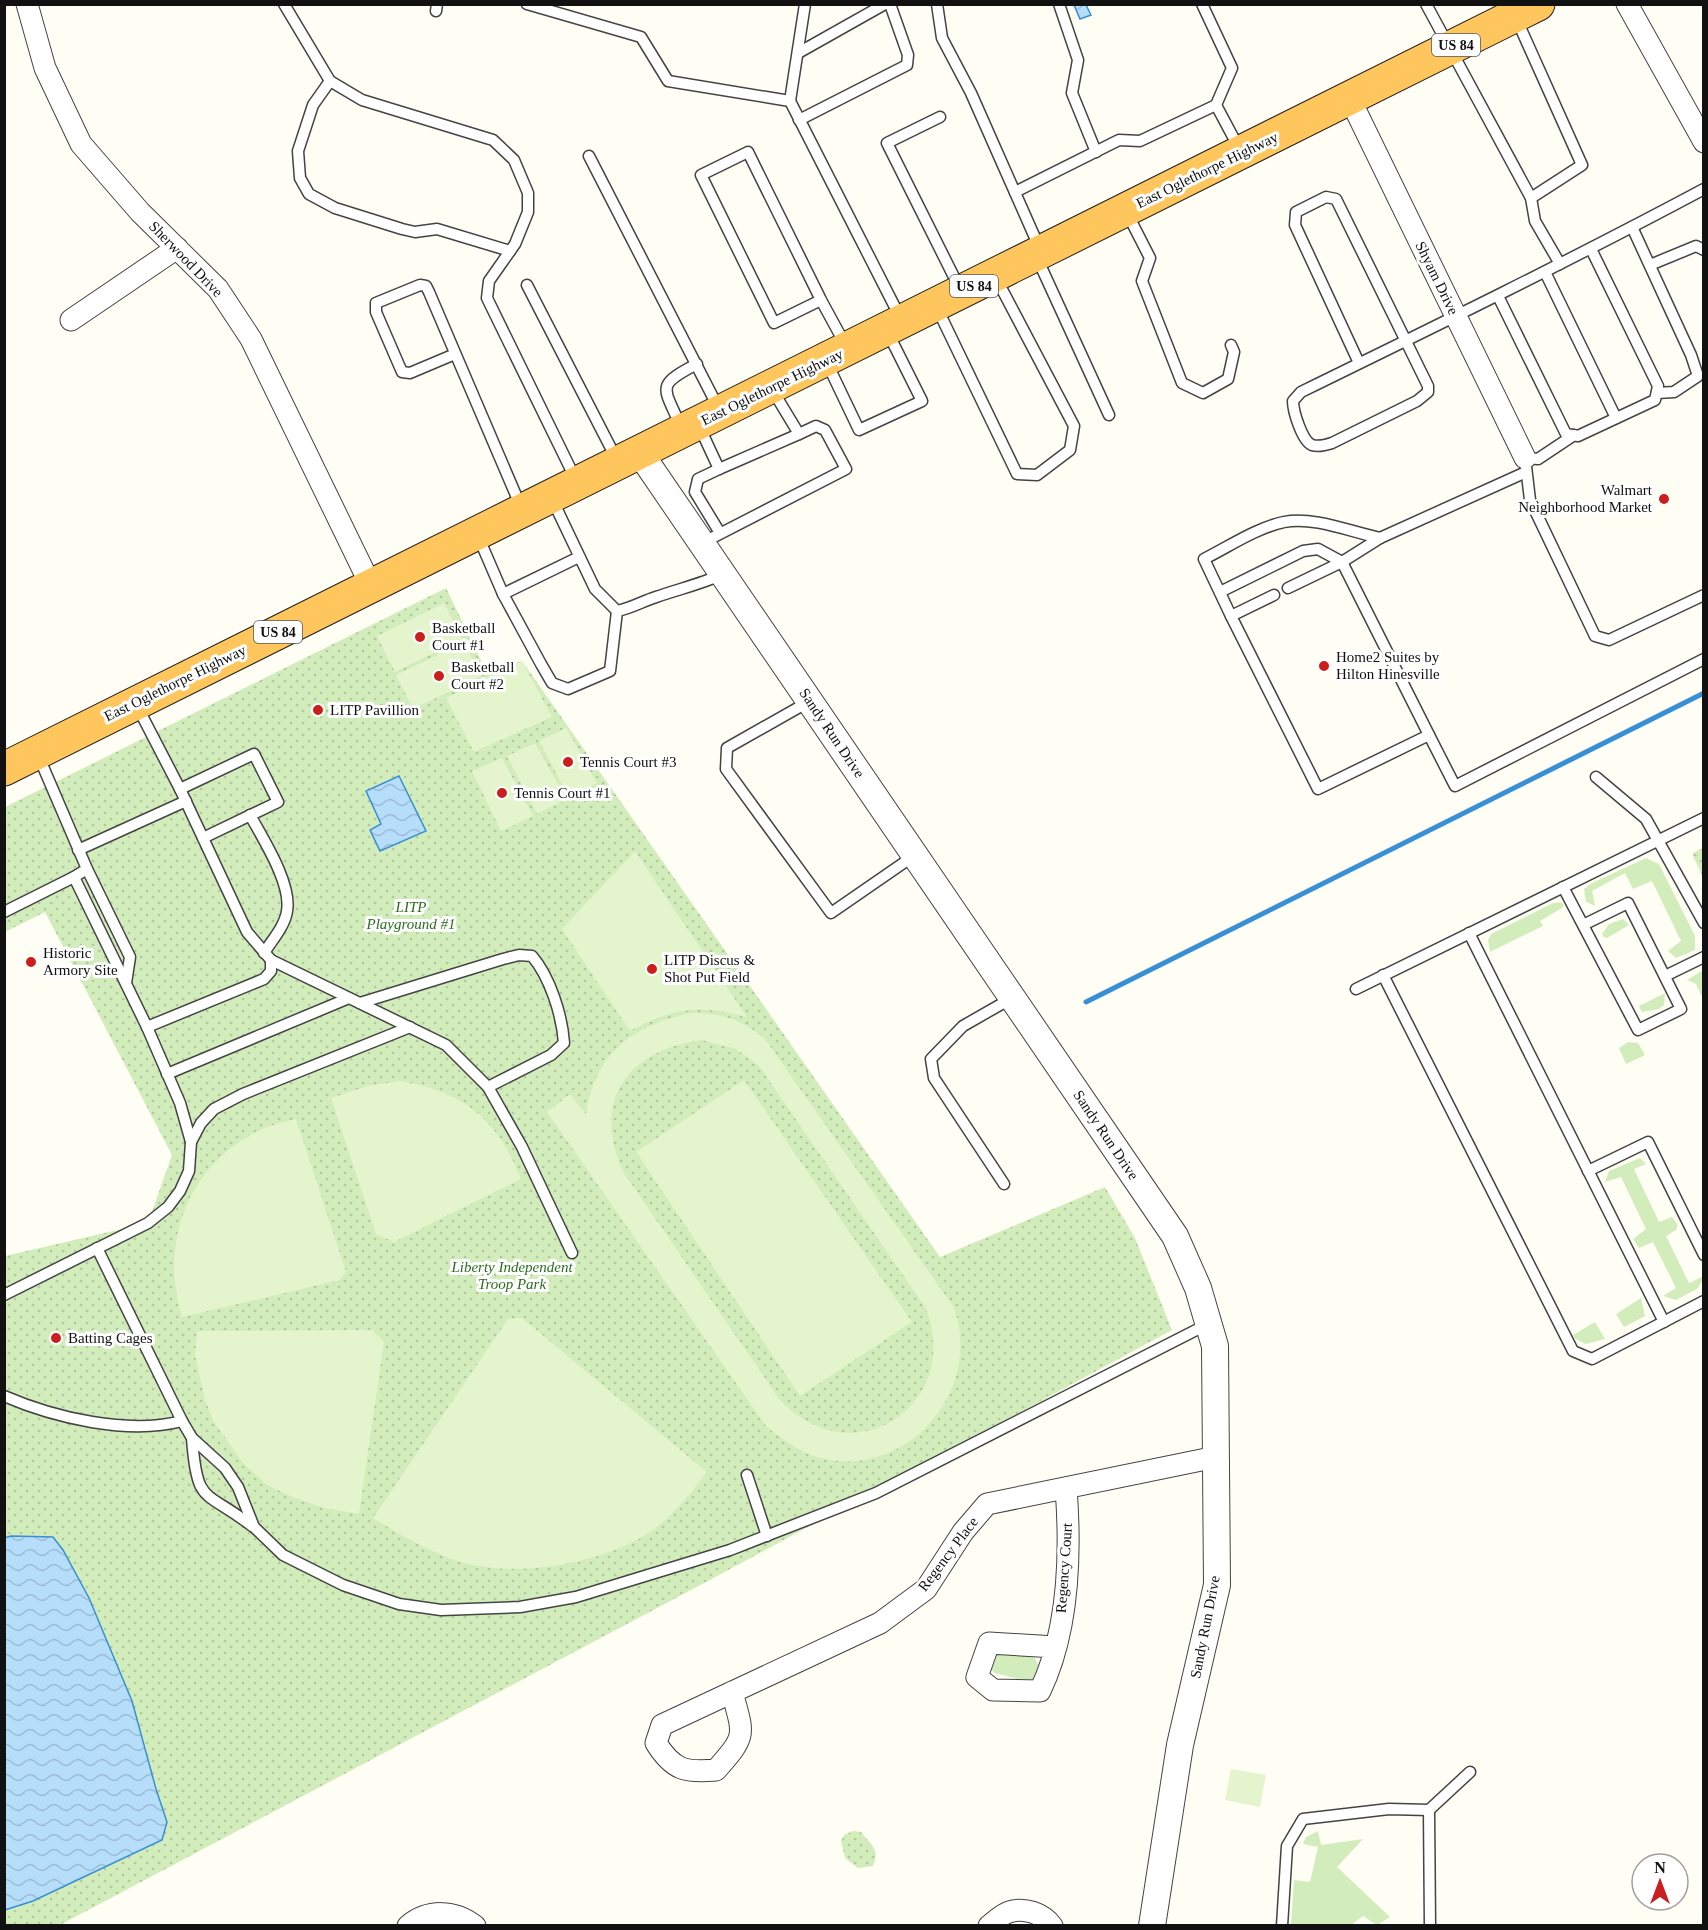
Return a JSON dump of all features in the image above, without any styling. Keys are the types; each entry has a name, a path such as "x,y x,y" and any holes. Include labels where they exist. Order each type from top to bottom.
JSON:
{"highway":[{"name":"East Oglethorpe Highway","path":"4,769 1350,99 1525,7"}],"street":[{"name":"Sherwood Drive","path":"27,4 45,68 81,144 218,289 251,339 371,586"},
{"path":"1627,4 1704,142"},
{"name":"Shyam Drive","path":"1350,99 1526,465"},
{"path":"71,320 177,248"},
{"name":"Sandy Run Drive","path":"629,458 711,538 723,574 1175,1236 1198,1288 1215,1346 1217,1585 1180,1745 1152,1926"},
{"name":"Regency Place","path":"732,1692 880,1623 926,1589 963,1532 987,1504 1216,1457"},
{"name":"Regency Court","path":"1055,1647 1062,1609 1069,1529 1066,1488"},
{"path":"989,1926 1008,1912 1035,1912 1047,1919 1052,1926"},
{"path":"408,1926 417,1918 439,1913 465,1918 475,1926"}],"lane":[{"path":"284,4 330,81 362,100 493,140 514,160 528,193 528,212 510,251 489,281 487,298 564,490 579,557 595,589 617,611"},
{"path":"527,4 641,37 668,81 790,100"},
{"path":"806,4 790,100 894,326 922,400 859,430 821,300 748,152 701,175 774,323 821,300"},
{"path":"798,52 885,4"},
{"path":"799,120 907,65 908,55 890,4"},
{"path":"937,4 942,38 971,93 1015,192 1039,254 1109,416"},
{"path":"1059,4 1078,60 1072,93 1096,152"},
{"path":"1015,192 1119,140 1140,141 1216,105 1232,68 1202,4"},
{"path":"1431,6 1448,48 1532,198 1535,221 1560,264"},
{"path":"1525,7 1582,165 1532,198"},
{"path":"330,81 313,105 297,151 300,178 309,194 335,208 402,229 415,232 437,229 510,251"},
{"path":"1216,105 1241,153"},
{"path":"940,117 887,143 1017,474 1037,475 1070,450 1074,426 994,276"},
{"path":"590,156 697,364 700,422 719,469"},
{"path":"1359,363 1294,219 1296,212 1326,197 1336,199 1404,341 1428,386 1424,397 1332,444 1313,446 1307,441 1295,416 1293,400 1301,392 1404,341 1498,296 1704,189"},
{"path":"1126,210 1150,258 1142,281 1182,383 1203,393 1228,379 1234,352 1231,345"},
{"path":"1632,227 1701,375 1674,392 1657,393"},
{"path":"1650,265 1696,246 1704,250"},
{"path":"1498,296 1566,434 1578,436 1654,400 1658,387 1591,249"},
{"path":"1545,272 1616,418"},
{"path":"455,354 410,373 402,372 376,312 376,303 420,285 426,286 522,510"},
{"path":"527,285 629,458"},
{"path":"697,364 673,376 666,383 665,390 700,422"},
{"path":"771,387 799,434"},
{"path":"816,426 825,430 846,469 711,538 695,492 699,479 719,469 816,426"},
{"path":"1288,588 1342,562 1380,538 1538,459 1574,435"},
{"path":"1526,465 1530,500 1595,636 1610,640 1704,595"},
{"path":"1380,538 1301,521 1285,522 1269,527 1204,559 1318,789 1429,735"},
{"path":"477,533 503,594 552,682 568,689 610,671 617,611"},
{"path":"1220,591 1303,551 1318,549 1342,562 1455,786 1704,659"},
{"path":"503,594 579,557"},
{"path":"617,611 632,608 655,597 695,587 723,574"},
{"path":"1231,616 1274,595"},
{"path":"810,701 727,748 726,769 831,913 915,855"},
{"path":"136,703 186,801 247,932 267,957 271,971 264,979 147,1027"},
{"path":"37,752 78,850 130,957 126,983"},
{"path":"180,789 254,754 278,802 203,838"},
{"path":"1596,777 1646,819 1704,923"},
{"path":"78,850 186,801"},
{"path":"250,815 281,878 288,899 286,917 267,957"},
{"path":"1356,989 1704,818"},
{"path":"4,912 87,869"},
{"path":"4,1295 148,1223 168,1207 189,1171 191,1142 180,1103 147,1027 74,877"},
{"path":"1563,887 1638,1030 1681,1009 1628,903 1583,925"},
{"path":"1469,933 1664,1322"},
{"path":"360,1003 503,959 519,955 532,956 540,965 548,984 564,1043 551,1055 488,1087"},
{"path":"267,957 446,1045 488,1087 522,1147 572,1254"},
{"path":"1665,976 1704,957"},
{"path":"1383,975 1573,1351 1592,1359 1704,1301"},
{"path":"167,1074 349,998"},
{"path":"1004,1184 934,1078 931,1059 963,1026 1012,998"},
{"path":"191,1142 201,1123 214,1109 243,1094 410,1027"},
{"path":"1588,1171 1648,1142 1704,1255"},
{"path":"97,1248 182,1421 192,1438 225,1468 238,1487 254,1527"},
{"path":"192,1438 195,1475 200,1487 212,1501 254,1527 284,1555 343,1585 399,1604 441,1610 520,1607 576,1597 686,1565 876,1493 1209,1323"},
{"path":"4,1396 93,1423 160,1427 182,1421"},
{"path":"747,1475 767,1536"},
{"path":"1282,1926 1287,1846 1304,1819 1389,1809 1429,1810 1470,1773"},
{"path":"1429,1810 1430,1926"}],"green space":[{"name":"Liberty Independent Troop Park","path":"446,588 487,673 522,661 940,1257 1105,1187 1135,1238 1172,1330 708,1581 60,1925 5,1925 5,1256 148,1223 172,1155 45,912 5,932 5,807"},
{"name":"Basketball Court #1","path":"444,603 462,639 395,672 377,636"},
{"name":"Basketball Court #2","path":"464,642 481,676 413,709 396,675"},
{"path":"522,661 552,717 474,752 446,698"},
{"name":"Tennis Court #3","path":"566,728 597,783 569,797 539,741"},
{"path":"535,743 566,799 537,814 507,756"},
{"name":"Tennis Court #1","path":"502,758 533,816 501,831 472,771"},
{"path":"1703,848 1703,877 1693,853"},
{"name":"LITP Discus & Shot Put Field","path":"635,851 747,1017 715,1010 687,1010 659,1017 630,1031 562,929"},
{"path":"1646,858 1659,864 1695,936 1695,950 1676,958 1668,951 1681,941 1652,881 1633,889 1625,873 1592,891 1595,906 1586,902 1584,889 1592,883"},
{"path":"1561,902 1564,905 1562,908 1540,921 1543,926 1490,952 1488,940 1491,934 1553,903"},
{"path":"1623,919 1629,925 1607,938 1604,937 1602,934 1609,924"},
{"path":"1703,970 1704,999 1696,984 1687,980"},
{"path":"1665,993 1664,1005 1659,1009 1642,1012 1639,1006"},
{"path":"691,1013 722,1016 748,1026 765,1039 953,1306 960,1337 958,1367 948,1395 932,1421 910,1441 883,1455 853,1461 821,1458 785,1441 766,1426 547,1112 570,1094 586,1114 598,1074 608,1058 635,1034 670,1018","holes":["702,1040 736,1049 759,1066 925,1307 933,1342 930,1373 916,1399 896,1419 869,1430 840,1432 809,1423 780,1400 624,1173 615,1147 611,1123 614,1102 622,1083 635,1067 653,1055 676,1046"]},
{"path":"1628,1042 1638,1043 1645,1055 1626,1064 1619,1048"},
{"path":"744,1080 912,1322 800,1396 636,1152"},
{"path":"400,1081 443,1093 461,1101 476,1112 501,1140 521,1179 394,1242 376,1234 331,1098 368,1086"},
{"path":"296,1119 346,1272 340,1280 182,1317 176,1289 174,1261 185,1208 198,1185 214,1163 235,1145 260,1130"},
{"path":"1640,1158 1646,1164 1634,1169 1659,1222 1672,1217 1678,1225 1676,1230 1666,1236 1689,1283 1702,1277 1703,1280 1697,1289 1676,1300 1663,1296 1676,1288 1653,1242 1639,1248 1633,1239 1646,1229 1621,1177 1605,1182 1609,1171"},
{"path":"1641,1298 1645,1316 1624,1327 1616,1314"},
{"path":"522,1318 707,1472 666,1519 631,1543 610,1552 562,1564 537,1568 489,1568 455,1560 431,1550 373,1518 508,1319"},
{"path":"1595,1322 1605,1339 1586,1344 1574,1338 1573,1335"},
{"path":"372,1330 384,1342 359,1514 324,1508 267,1485 243,1463 214,1422 205,1400 195,1355 197,1331"},
{"path":"997,1651 1034,1657 1039,1666 1034,1679 1023,1680 994,1673 991,1669"},
{"path":"1231,1769 1266,1775 1260,1807 1225,1800"},
{"path":"853,1831 861,1832 873,1847 876,1856 873,1866 858,1868 845,1858 841,1841 844,1835"},
{"path":"1318,1831 1321,1845 1363,1839 1337,1867 1390,1917 1377,1925 1363,1916 1351,1925 1291,1925 1294,1880 1310,1882 1318,1847 1303,1844 1306,1837"}],"water":[{"path":"1074,5 1086,5 1091,15 1080,19"},
{"path":"399,776 426,831 380,851 370,830 381,824 366,791"},
{"path":"11,1536 53,1537 63,1550 89,1598 132,1701 167,1822 162,1840 33,1901 5,1910 4,1538"}],"waterway":[{"path":"1086,1002 1704,693"}],"place":[{"name":"Walmart Neighborhood Market","path":"1664,499"},
{"name":"Basketball Court #1","path":"420,637"},
{"name":"Home2 Suites by Hilton Hinesville","path":"1324,666"},
{"name":"Basketball Court #2","path":"439,676"},
{"name":"LITP Pavillion","path":"318,710"},
{"name":"Tennis Court #3","path":"568,762"},
{"name":"Tennis Court #1","path":"502,793"},
{"name":"Historic Armory Site","path":"31,962"},
{"name":"LITP Discus & Shot Put Field","path":"652,969"},
{"name":"Batting Cages","path":"56,1338"}],"park label":[{"name":"LITP Playground #1","path":"411,916"}]}
